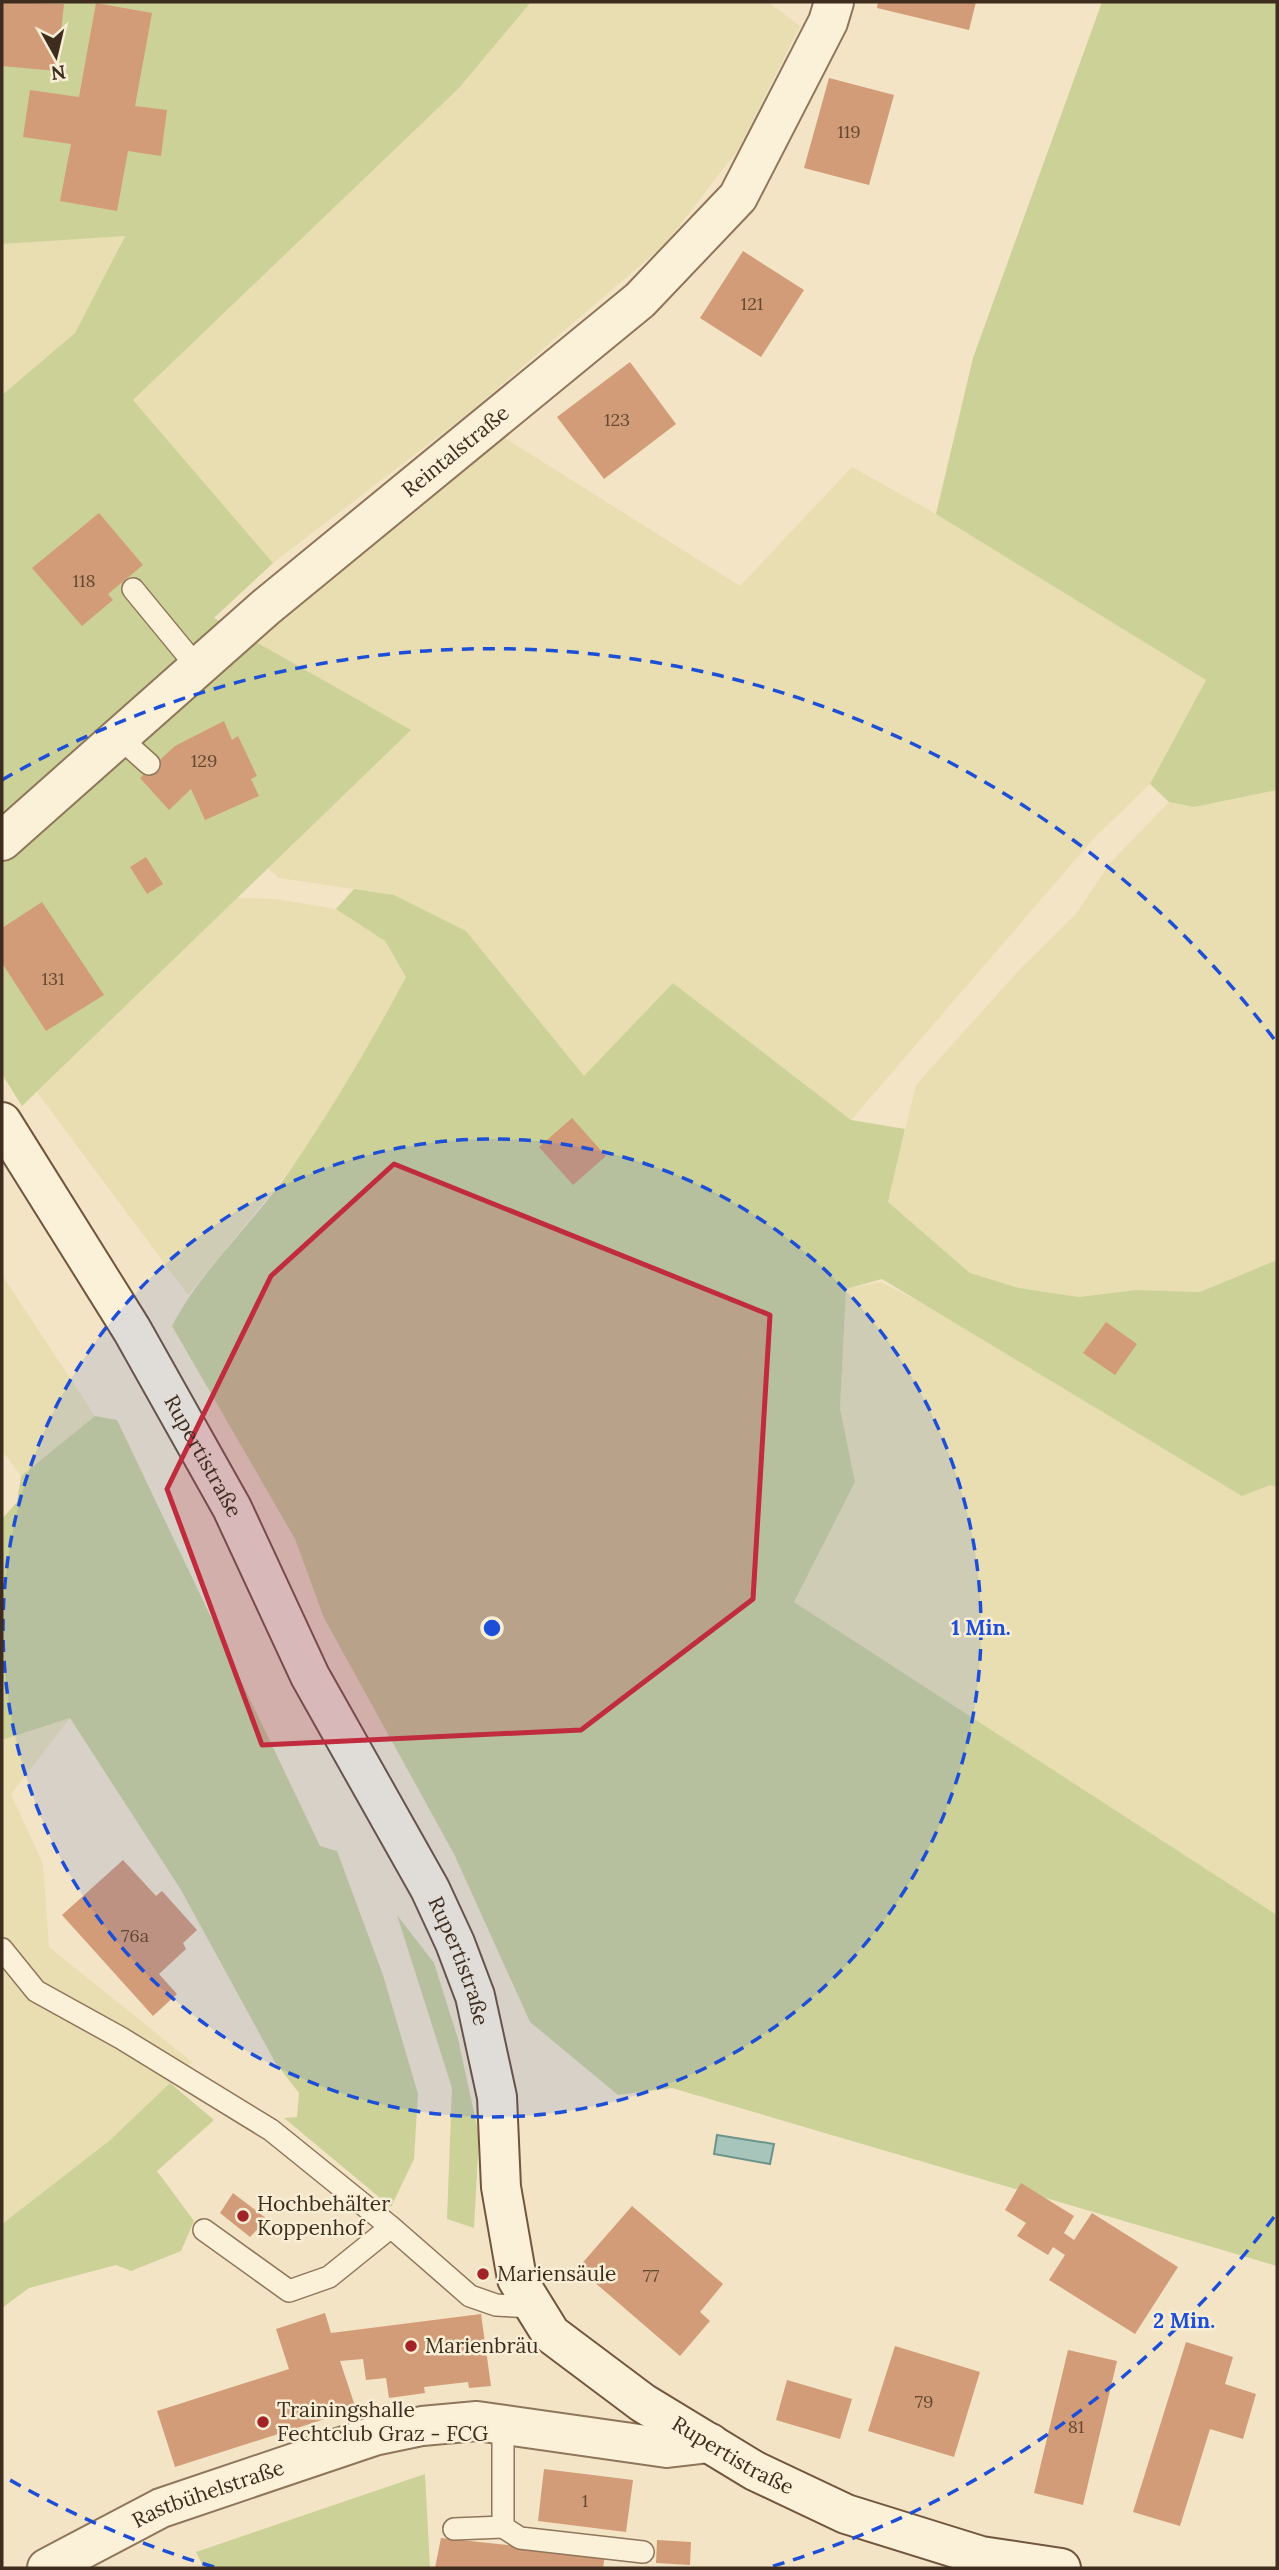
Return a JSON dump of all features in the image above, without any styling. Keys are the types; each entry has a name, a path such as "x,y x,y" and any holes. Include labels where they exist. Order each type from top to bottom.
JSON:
{"main road":[{"name":"Reintalstraße","path":"2,841 266,607 640,300 738,198 828,22 834,2"},
{"name":"Rupertistraße","path":"2,1122 132,1330 232,1508 310,1676 430,1889 456,1943 475,1996 497,2097 508,2240 517,2279 531,2307 551,2334 594,2368 643,2403 755,2471 846,2514 981,2556 1061,2568"},
{"name":"Rastbühelstraße","path":"47,2568 161,2508 374,2436 422,2426 477,2421 667,2448 710,2443"}],"lane":[{"path":"133,589 198,668"},
{"path":"120,738 149,764"},
{"path":"2,1949 36,1991 121,2038 271,2130 391,2227 470,2296 495,2305 531,2307"},
{"path":"204,2230 289,2291 329,2277 391,2227"},
{"path":"503,2527 503,2442 508,2424"},
{"path":"454,2529 503,2527 520,2538 643,2552"}],"highlighted area":[{"path":"394,1164 770,1315 753,1599 581,1730 262,1745 167,1489 271,1276"}],"shaded area":[{"path":"531,2 768,2 800,26 738,150 665,244 466,415 273,563 133,400 459,88"},
{"path":"125,235 75,333 2,395 2,244"},
{"path":"500,435 740,586 852,467 936,514 1206,680 1150,784 1094,838 851,1120 673,983 584,1077 466,931 394,895 279,878 268,868 410,730 249,638"},
{"path":"1277,790 1277,1260 1200,1292 1136,1290 1079,1297 1019,1288 970,1273 888,1202 916,1085 1020,969 1076,914 1110,863 1169,802 1194,807"},
{"path":"237,898 276,899 336,909 379,932 406,977 359,1067 290,1170 188,1295 37,1092"},
{"path":"2,1275 95,1416 21,1476 2,1450"},
{"path":"881,1282 1277,1487 1277,1915 794,1602 855,1482 840,1408 846,1289"},
{"path":"70,1718 11,1794 43,1864 49,1947 192,2062 109,2141 2,2224 2,1740"}],"green space":[{"path":"2,2 531,2 459,88 133,400 273,563 214,618 411,730 22,1106 2,1074 2,395 75,333 125,236 2,244"},
{"path":"1102,2 1277,2 1277,790 1194,807 1169,802 1150,784 1206,680 936,514 973,358"},
{"path":"354,889 394,895 466,931 584,1076 673,983 851,1120 905,1129 888,1202 970,1273 1019,1288 1079,1297 1136,1290 1200,1292 1277,1260 1277,1487 1270,1485 1242,1496 882,1279 846,1289 840,1408 855,1482 794,1602 1277,1915 1277,2266 672,2088 618,2095 530,2022 454,1854 324,1618 295,1539 172,1326 198,1284 291,1169 351,1075 406,977 385,941 336,909"},
{"path":"95,1416 117,1420 320,1846 337,1851 383,1975 418,2094 414,2159 391,2207 284,2118 297,2117 299,2093 275,2062 181,1890 70,1718 2,1740 2,1519 17,1502 21,1476"},
{"path":"397,1915 434,1963 458,2039 479,2135 474,2228 447,2219 452,2088"},
{"path":"170,2083 214,2120 157,2171 194,2221 181,2251 131,2271 116,2265 29,2288 2,2308 2,2224 109,2141"},
{"path":"425,2474 430,2568 204,2568 196,2552"}],"water":[{"path":"717,2135 774,2144 770,2164 714,2154"}],"building":[{"path":"2,2 64,4 57,71 2,66"},
{"path":"878,2 976,2 969,30 877,8"},
{"path":"96,3 152,13 135,106 167,110 161,156 128,151 117,211 60,201 71,144 23,137 30,90 79,97"},
{"path":"829,78 894,95 869,185 804,168"},
{"path":"743,251 804,290 761,357 700,318"},
{"path":"630,362 676,424 604,479 557,417"},
{"path":"99,513 143,565 108,594 113,600 82,626 32,568"},
{"path":"224,721 232,740 238,736 257,776 251,779 259,796 205,820 191,789 169,810 140,778 175,746"},
{"path":"146,857 163,884 147,894 130,867"},
{"path":"42,902 104,995 46,1031 2,963 2,928"},
{"path":"572,1118 606,1156 573,1185 539,1147"},
{"path":"1106,1322 1137,1344 1115,1375 1083,1353"},
{"path":"123,1860 156,1896 162,1891 197,1930 183,1943 186,1949 159,1974 177,1994 153,2016 62,1915"},
{"path":"1021,2183 1074,2216 1064,2233 1074,2240 1092,2213 1178,2267 1135,2334 1049,2280 1065,2255 1053,2247 1048,2255 1017,2236 1026,2223 1005,2210"},
{"name":"Hochbehälter Koppenhof","path":"233,2193 267,2219 250,2237 220,2213"},
{"path":"632,2206 723,2284 700,2312 710,2321 680,2356 578,2268"},
{"path":"325,2313 331,2333 481,2314 491,2386 469,2388 468,2382 424,2387 425,2393 389,2398 386,2378 366,2380 363,2359 340,2361 356,2409 175,2467 157,2411 289,2369 276,2329"},
{"path":"1186,2342 1233,2357 1225,2384 1256,2394 1243,2439 1210,2429 1180,2526 1133,2512"},
{"path":"895,2346 980,2372 954,2457 868,2431"},
{"path":"1068,2350 1117,2361 1083,2505 1034,2493"},
{"path":"787,2380 852,2399 840,2439 776,2420"},
{"path":"544,2469 633,2480 626,2532 538,2521"},
{"path":"441,2538 605,2555 603,2568 435,2568"},
{"path":"657,2540 691,2542 690,2565 656,2563"}],"place":[{"name":"Hochbehälter Koppenhof","path":"243,2216"},
{"name":"Mariensäule","path":"483,2274"},
{"name":"Marienbräu","path":"411,2346"},
{"name":"Trainingshalle Fechtclub Graz - FCG","path":"263,2422"}]}
